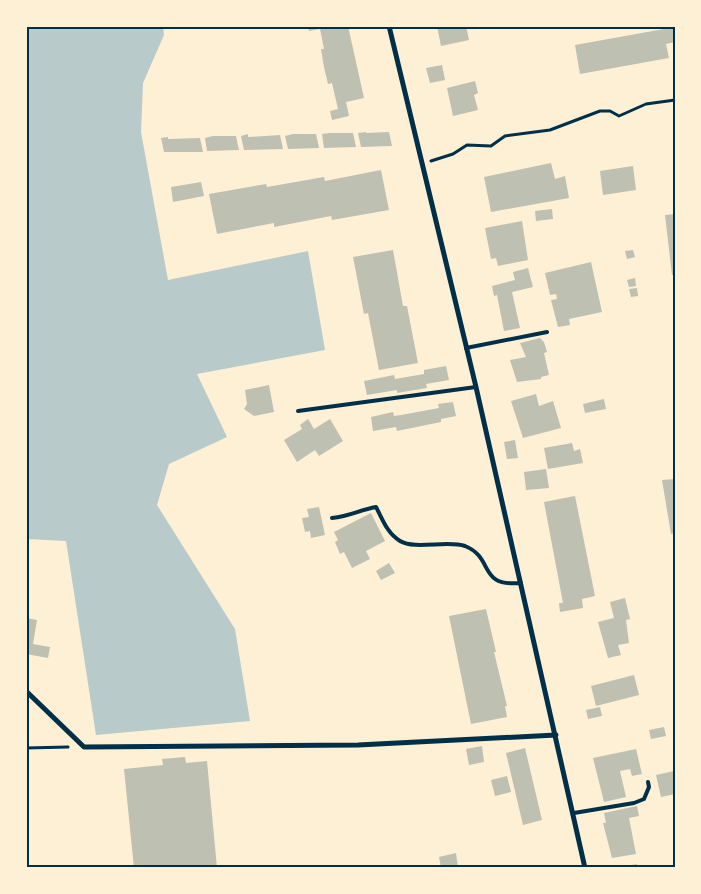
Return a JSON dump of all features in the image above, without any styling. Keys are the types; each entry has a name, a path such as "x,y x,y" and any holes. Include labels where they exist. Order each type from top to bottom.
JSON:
{"street":[{"path":"389,26 476,387 585,868"},
{"path":"26,691 84,747 358,745 556,735"}],"lane":[{"path":"466,348 547,332"},
{"path":"298,411 476,387"},
{"path":"332,518 349,516 376,507 389,533 403,542 463,545 474,551 492,578 505,584 521,583"},
{"path":"574,813 644,799 649,787 648,782"}],"path":[{"path":"422,163 453,154 467,145 491,146 505,136 550,130 600,111 610,111 619,116 646,104 675,100"},
{"path":"26,748 84,747"}],"shaded area":[{"path":"26,26 163,26 164,35 143,83 141,132 168,280 308,251 325,350 197,374 227,437 169,464 157,505 235,629 250,721 96,735 66,541 26,539"}],"building":[{"path":"308,26 348,26 364,98 346,102 349,116 332,120 330,111 338,109 332,83 328,84 324,67 321,49 324,49 320,29 309,31"},
{"path":"437,26 466,26 469,40 441,46"},
{"path":"675,27 675,42 666,44 669,58 580,74 575,45"},
{"path":"442,65 445,80 430,83 426,68"},
{"path":"475,81 478,93 474,95 478,110 453,116 447,88"},
{"path":"389,132 392,146 361,147 358,133"},
{"path":"353,133 356,147 324,148 322,134"},
{"path":"248,134 248,137 280,135 283,149 244,150 241,136"},
{"path":"316,134 319,148 288,149 285,136"},
{"path":"236,136 239,150 207,151 205,138"},
{"path":"168,137 168,139 200,138 203,152 164,152 161,138"},
{"path":"551,163 555,179 565,176 569,198 491,212 484,177"},
{"path":"633,166 636,190 603,195 600,171"},
{"path":"381,170 389,210 332,220 331,216 274,227 274,223 217,234 209,194 266,184 267,187 324,177 325,181"},
{"path":"201,182 204,196 173,202 171,187"},
{"path":"552,209 553,219 536,221 535,211"},
{"path":"675,214 675,275 672,275 665,215"},
{"path":"522,221 528,260 498,266 496,258 491,259 485,228"},
{"path":"393,250 403,306 407,306 418,363 379,370 368,313 364,314 353,257"},
{"path":"633,250 635,257 627,259 625,251"},
{"path":"591,262 602,312 569,319 570,325 558,327 551,300 557,299 556,294 550,295 545,273"},
{"path":"528,268 533,287 512,292 520,328 504,331 497,295 494,296 492,286 515,280 513,272"},
{"path":"635,278 636,286 629,287 627,280"},
{"path":"637,288 638,296 631,297 629,289"},
{"path":"540,338 544,342 547,352 544,353 549,375 541,377 541,379 517,382 510,360 526,357 520,343"},
{"path":"446,366 449,380 426,384 427,388 367,395 364,381 394,375 395,379 424,374 424,370"},
{"path":"269,385 274,412 254,416 244,409 247,404 245,390"},
{"path":"536,394 539,406 553,401 561,428 523,438 511,401"},
{"path":"604,399 606,409 585,413 583,404"},
{"path":"453,402 456,416 441,419 441,422 397,431 396,427 373,431 371,417 393,412 394,416 401,415 439,408 438,404"},
{"path":"308,419 314,429 330,419 343,441 319,456 315,450 297,462 284,440 302,429 300,425"},
{"path":"515,440 518,458 507,459 504,442"},
{"path":"572,443 574,451 580,449 583,463 548,469 544,448"},
{"path":"546,469 549,488 526,490 524,472"},
{"path":"675,479 675,533 671,534 662,480"},
{"path":"575,496 595,596 582,599 583,608 560,612 559,603 563,603 544,502"},
{"path":"319,507 325,535 311,538 310,531 305,532 302,518 309,517 307,509"},
{"path":"371,513 385,541 366,551 370,559 352,568 344,552 340,554 335,542 338,540 334,532"},
{"path":"389,563 395,573 381,580 376,571"},
{"path":"625,598 630,619 626,620 629,643 618,645 621,655 608,658 598,622 614,618 610,602"},
{"path":"486,609 507,706 505,706 507,717 471,724 449,616"},
{"path":"26,618 37,620 33,644 50,647 48,658 26,654"},
{"path":"634,675 639,695 596,706 591,686"},
{"path":"600,707 602,716 588,719 586,710"},
{"path":"664,727 666,736 651,739 649,730"},
{"path":"482,746 484,762 469,765 466,749"},
{"path":"525,748 542,820 523,825 506,753"},
{"path":"636,749 642,774 632,776 630,769 620,771 626,797 604,802 593,758"},
{"path":"185,757 186,763 207,761 217,868 134,868 124,769 163,765 162,759"},
{"path":"674,771 675,794 661,797 656,775"},
{"path":"507,776 511,792 495,796 491,780"},
{"path":"637,806 639,816 629,818 636,854 612,858 603,823 606,823 604,813"},
{"path":"456,853 458,868 441,868 439,857"},
{"path":"637,864 637,868 619,868 619,867"}]}
